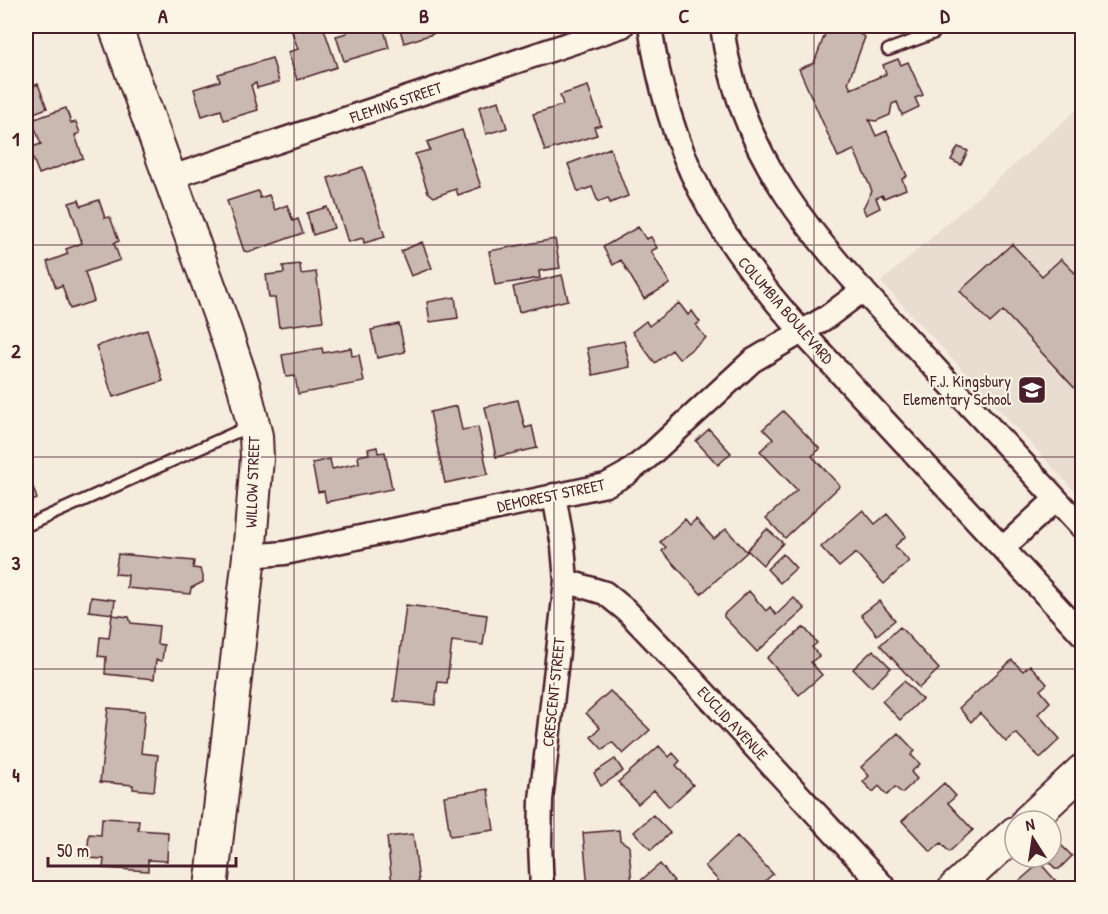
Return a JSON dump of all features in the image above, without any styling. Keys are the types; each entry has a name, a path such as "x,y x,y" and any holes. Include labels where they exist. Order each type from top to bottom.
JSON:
{"street":[{"name":"WILLOW STREET","path":"115,26 244,387 253,424 257,458 249,556 211,888"},
{"name":"FLEMING STREET","path":"169,178 622,26"},
{"name":"COLUMBIA BOULEVARD","path":"650,26 665,102 680,149 694,183 735,250 802,332 1083,634"},
{"path":"722,26 734,85 742,110 761,154 783,193 803,221 863,290 1083,527"},
{"name":"DEMOREST STREET","path":"249,556 285,553 554,495 597,488 626,474 648,457 753,361 827,317 863,290"},
{"name":"CRESCENT STREET","path":"542,888 541,800 566,581 563,546 554,495"},
{"path":"1002,548 1056,499"},
{"name":"EUCLID AVENUE","path":"566,581 605,593 627,611 885,888"},
{"path":"1041,809 1083,771"},
{"path":"955,888 1003,844"}],"lane":[{"path":"888,50 934,33 932,26"},
{"path":"26,526 253,424"}],"shaded area":[{"name":"F.J. Kingsbury Elementary School","path":"1082,105 1082,499 881,282"}],"building":[{"path":"290,26 323,26 337,67 297,80 288,52 298,49"},
{"path":"344,26 383,26 389,48 344,61 336,36 347,33"},
{"path":"399,26 431,26 433,34 404,43"},
{"path":"828,26 862,26 859,34 865,37 848,83 851,89 886,74 883,65 898,59 901,65 908,62 923,95 915,98 919,107 902,115 897,102 892,104 890,115 876,121 869,120 876,136 887,131 907,176 902,179 906,189 884,198 882,195 876,198 880,208 866,215 863,208 872,191 854,150 838,157 799,69 814,63"},
{"path":"272,58 279,82 257,88 256,83 251,85 258,110 224,120 221,110 202,116 194,89 220,81 218,74"},
{"path":"38,84 47,108 26,116 26,89"},
{"path":"588,86 601,125 594,127 597,135 545,151 533,114 563,105 560,95"},
{"path":"499,101 507,128 486,134 479,107"},
{"path":"66,108 71,123 76,122 80,133 75,135 83,158 39,174 29,148 41,144 32,120"},
{"path":"462,130 481,187 458,195 456,189 434,197 428,192 415,154 430,150 427,142"},
{"path":"958,147 968,151 961,165 951,160"},
{"path":"610,148 628,196 610,203 608,198 598,202 592,187 578,192 568,164"},
{"path":"363,167 385,237 364,243 363,238 348,242 328,178"},
{"path":"258,191 260,198 269,195 275,210 287,205 293,221 298,219 303,233 250,252 244,251 227,201"},
{"path":"79,200 81,206 99,200 105,218 110,217 119,241 114,243 120,260 85,272 94,301 70,309 62,285 56,288 47,262 68,254 66,249 82,243 69,203"},
{"path":"327,207 334,228 313,235 307,213"},
{"path":"638,227 646,239 651,237 657,248 651,251 670,284 644,299 621,260 613,265 603,247"},
{"path":"555,239 560,268 539,271 540,278 495,285 489,251"},
{"path":"422,242 432,268 411,276 401,251"},
{"path":"1012,244 1042,276 1061,259 1075,273 1082,266 1082,396 1003,311 990,323 960,291"},
{"path":"300,264 301,274 316,272 323,321 279,327 275,298 269,298 266,275 284,273 283,266"},
{"path":"562,275 568,300 519,312 513,287"},
{"path":"455,297 458,318 430,322 427,302"},
{"path":"679,303 688,315 692,311 700,322 696,325 706,338 679,359 672,350 655,363 632,332 646,321 649,326"},
{"path":"399,324 405,352 377,358 371,330"},
{"path":"147,330 163,381 113,397 96,346"},
{"path":"624,341 630,367 593,375 587,348"},
{"path":"322,348 323,353 351,348 352,356 359,355 364,382 298,394 295,376 286,377 282,355"},
{"path":"518,400 525,428 532,426 537,448 496,457 485,407"},
{"path":"457,406 462,430 478,427 488,474 445,483 430,412"},
{"path":"783,411 820,449 812,456 840,486 785,538 766,518 797,490 760,451 773,439 763,429"},
{"path":"709,429 731,453 718,465 696,441"},
{"path":"377,447 378,453 385,452 392,489 326,502 324,491 318,492 312,463 330,459 332,469 359,463 358,456 369,454 368,449"},
{"path":"26,466 37,499 26,503"},
{"path":"863,510 875,524 887,514 906,536 895,546 909,561 884,584 856,553 839,567 821,547"},
{"path":"685,519 690,525 696,519 714,539 726,529 747,552 701,594 662,551 666,547 660,542"},
{"path":"767,529 783,543 763,565 747,550"},
{"path":"118,554 194,561 193,568 200,569 203,582 191,588 190,594 127,588 128,575 115,574"},
{"path":"783,554 796,568 780,583 767,569"},
{"path":"749,591 766,611 770,607 776,615 794,598 805,609 757,652 724,617 724,614"},
{"path":"91,597 115,600 113,614 89,611"},
{"path":"879,601 895,620 877,635 861,615"},
{"path":"406,605 487,615 483,645 452,641 447,683 438,682 435,705 394,701"},
{"path":"112,615 129,617 131,623 159,626 157,644 164,645 162,661 156,660 154,679 105,674 106,657 98,656 100,637 109,638"},
{"path":"804,627 817,643 812,647 819,656 811,662 822,675 799,695 767,658"},
{"path":"900,627 939,669 919,688 880,645"},
{"path":"873,650 891,668 871,687 853,669"},
{"path":"1012,660 1023,671 1030,665 1047,684 1040,690 1050,702 1038,714 1060,739 1040,758 1016,733 1006,742 980,713 971,722 959,708"},
{"path":"904,681 922,699 900,720 882,701"},
{"path":"610,691 650,730 623,754 612,742 603,750 591,737 600,728 586,713"},
{"path":"108,708 145,711 141,753 158,755 154,791 133,789 133,785 100,782"},
{"path":"898,733 915,751 911,755 920,764 911,772 917,779 902,793 895,787 887,795 879,786 873,792 863,782 869,776 861,767"},
{"path":"659,746 669,757 673,753 680,761 676,765 693,785 669,807 654,790 638,804 618,782"},
{"path":"615,759 623,771 601,786 594,773"},
{"path":"944,783 956,796 948,803 973,830 949,852 941,843 931,852 902,821"},
{"path":"488,789 494,830 450,836 444,796"},
{"path":"653,815 670,833 651,850 634,832"},
{"path":"102,818 139,820 138,830 168,832 167,861 148,860 148,871 103,868 104,859 87,858 89,834 101,835"},
{"path":"619,830 620,840 629,846 632,886 628,888 588,888 583,833"},
{"path":"413,834 419,882 392,885 387,837"},
{"path":"737,836 773,874 757,888 722,888 724,887 705,866"},
{"path":"1063,847 1072,856 1063,865"},
{"path":"660,864 674,881 665,888 644,888 639,882"},
{"path":"1033,869 1045,869 1062,888 1011,888"}],"place":[{"name":"F.J. Kingsbury Elementary School","path":"1032,390"}]}
